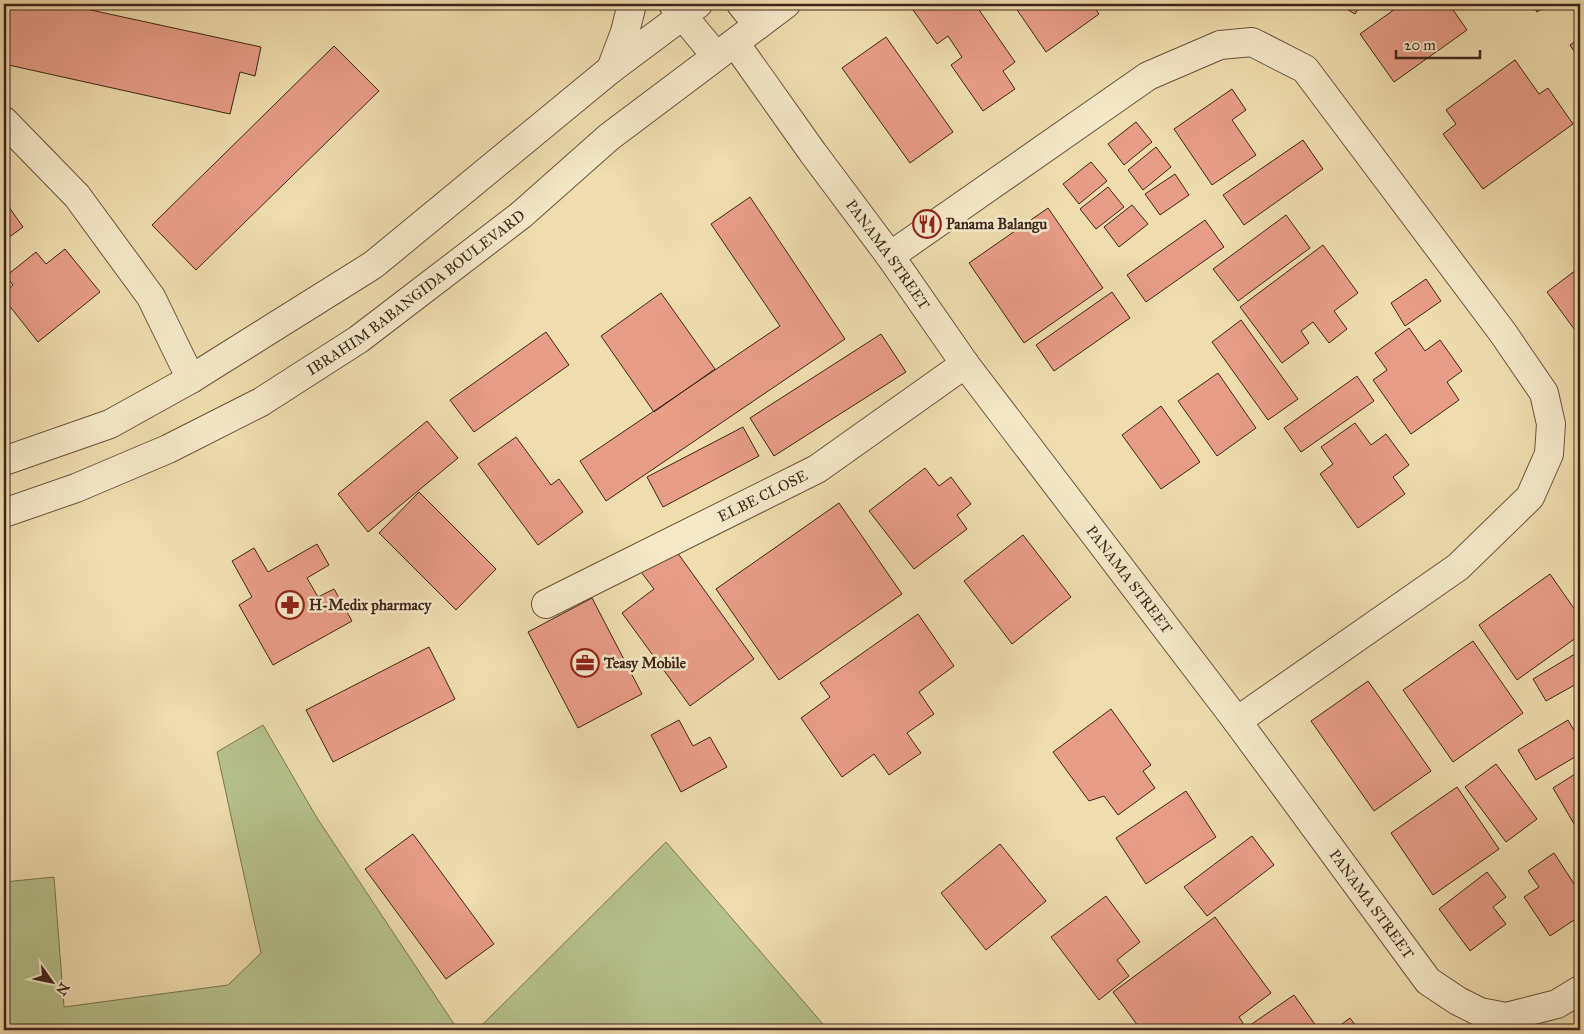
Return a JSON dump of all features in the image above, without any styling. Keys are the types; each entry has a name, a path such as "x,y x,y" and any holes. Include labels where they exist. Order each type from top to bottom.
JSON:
{"street":[{"path":"611,69 625,32 632,4"},
{"path":"741,4 758,25"},
{"name":"IBRAHIM BABANGIDA BOULEVARD","path":"4,513 76,488 168,449 261,402 359,338 521,215 609,137 786,4"},
{"path":"4,461 110,424 191,379 374,265 684,8"},
{"name":"PANAMA STREET","path":"684,8 726,50 813,153 890,256 965,364 1237,721 1428,981 1458,1001 1480,1012 1506,1017 1557,1004 1580,990"},
{"path":"890,256 1148,76 1220,45 1252,42 1304,69 1503,333 1544,393 1552,424 1550,454 1530,497 1458,567 1237,721"},
{"path":"4,121 77,196 151,297 191,379"},
{"name":"ELBE CLOSE","path":"546,604 817,469 965,364"}],"green space":[{"path":"263,725 317,818 458,1030 4,1030 4,882 54,877 64,1007 228,985 261,953 217,752"},
{"path":"666,842 828,1030 477,1030"}],"building":[{"path":"6,4 63,4 261,47 255,76 240,72 230,114 4,64 4,16"},
{"path":"917,4 975,4 1015,62 1003,71 1015,89 983,111 951,65 962,57 948,36 937,44 911,7"},
{"path":"1013,4 1092,4 1099,14 1046,52"},
{"path":"1338,4 1361,4 1355,14"},
{"path":"1402,4 1449,4 1467,30 1394,82 1360,34"},
{"path":"1531,4 1549,4 1537,12"},
{"path":"886,37 953,132 910,163 842,68"},
{"path":"1580,38 1580,60 1570,45"},
{"path":"334,46 379,91 196,270 152,225"},
{"path":"1515,60 1539,94 1548,88 1573,124 1483,189 1443,134 1456,124 1446,110"},
{"path":"1232,89 1246,110 1232,120 1256,155 1212,185 1174,129"},
{"path":"1136,122 1152,142 1124,165 1108,144"},
{"path":"1303,140 1323,169 1244,225 1223,195"},
{"path":"1156,147 1171,167 1143,190 1128,170"},
{"path":"1091,162 1107,181 1079,204 1063,184"},
{"path":"1175,174 1189,195 1160,215 1145,194"},
{"path":"1108,187 1124,207 1096,229 1080,209"},
{"path":"750,197 845,339 606,501 580,461 780,326 711,224"},
{"path":"4,200 23,227 4,241"},
{"path":"1132,205 1148,224 1119,247 1104,227"},
{"path":"1048,208 1103,288 1024,343 969,263"},
{"path":"1286,215 1310,248 1238,301 1213,269"},
{"path":"1205,220 1224,247 1146,302 1127,275"},
{"path":"1323,245 1358,293 1334,311 1347,329 1329,343 1313,322 1301,331 1309,343 1282,363 1240,307"},
{"path":"65,249 100,292 38,342 4,299 4,293 13,285 6,276 36,252 46,264"},
{"path":"1580,267 1580,337 1547,292"},
{"path":"1426,279 1441,301 1405,326 1391,303"},
{"path":"1112,292 1130,318 1054,371 1036,345"},
{"path":"661,293 715,369 654,412 601,336"},
{"path":"1241,320 1298,399 1268,420 1212,342"},
{"path":"1409,328 1425,351 1440,340 1462,371 1447,382 1459,400 1411,434 1373,380 1387,370 1375,353"},
{"path":"546,332 569,365 474,432 450,400"},
{"path":"881,334 906,372 774,456 750,418"},
{"path":"1218,373 1256,428 1217,456 1178,401"},
{"path":"1357,376 1374,401 1301,452 1284,428"},
{"path":"1161,406 1200,462 1161,489 1122,435"},
{"path":"427,421 458,458 368,532 338,494"},
{"path":"1355,423 1371,445 1386,434 1409,465 1393,477 1405,494 1358,528 1320,474 1333,464 1321,447"},
{"path":"743,427 759,456 663,507 647,477"},
{"path":"516,437 551,485 559,479 583,512 538,545 478,464"},
{"path":"925,468 939,486 951,477 971,504 957,515 967,529 914,569 869,511"},
{"path":"419,492 496,569 456,610 379,533"},
{"path":"839,503 902,594 779,680 716,589"},
{"path":"1023,535 1071,597 1012,644 964,581"},
{"path":"317,544 329,565 307,578 318,597 334,589 352,621 273,665 239,605 252,597 232,561 254,548 268,572"},
{"path":"674,548 754,659 690,706 622,613 654,589 641,572"},
{"path":"1550,574 1580,617 1580,635 1517,680 1479,625"},
{"name":"Teasy Mobile","path":"592,598 642,694 578,728 528,632"},
{"path":"918,614 954,666 919,692 934,714 907,733 921,753 889,775 874,754 842,777 801,718 830,697 820,683"},
{"path":"1473,641 1523,713 1453,762 1403,690"},
{"path":"429,647 455,699 333,762 306,710"},
{"path":"1580,651 1580,682 1546,701 1533,679"},
{"path":"1368,681 1431,771 1374,811 1311,721"},
{"path":"1111,709 1151,765 1143,771 1155,788 1118,815 1104,796 1089,801 1053,752"},
{"path":"679,720 693,746 710,737 727,767 681,792 651,735"},
{"path":"1568,720 1580,741 1580,754 1536,780 1518,750"},
{"path":"1496,764 1537,819 1506,842 1465,787"},
{"path":"1580,771 1580,834 1553,788"},
{"path":"1457,787 1499,849 1433,895 1391,833"},
{"path":"1186,791 1216,837 1146,884 1116,838"},
{"path":"413,834 494,944 446,979 365,869"},
{"path":"1252,836 1274,865 1207,916 1184,887"},
{"path":"1000,844 1046,901 986,950 941,893"},
{"path":"1554,853 1580,893 1580,916 1550,936 1524,897 1539,887 1528,871"},
{"path":"1487,872 1506,897 1493,907 1506,924 1470,951 1439,909"},
{"path":"1106,896 1140,942 1117,960 1129,976 1099,1000 1051,937"},
{"path":"1215,917 1271,993 1239,1017 1243,1023 1233,1030 1141,1030 1113,992"},
{"path":"1294,995 1319,1030 1243,1030"},
{"path":"1350,1018 1359,1030 1334,1030"}],"place":[{"name":"Panama Balangu","path":"927,224"},
{"name":"H-Medix pharmacy","path":"290,605"},
{"name":"Teasy Mobile","path":"585,663"}]}
